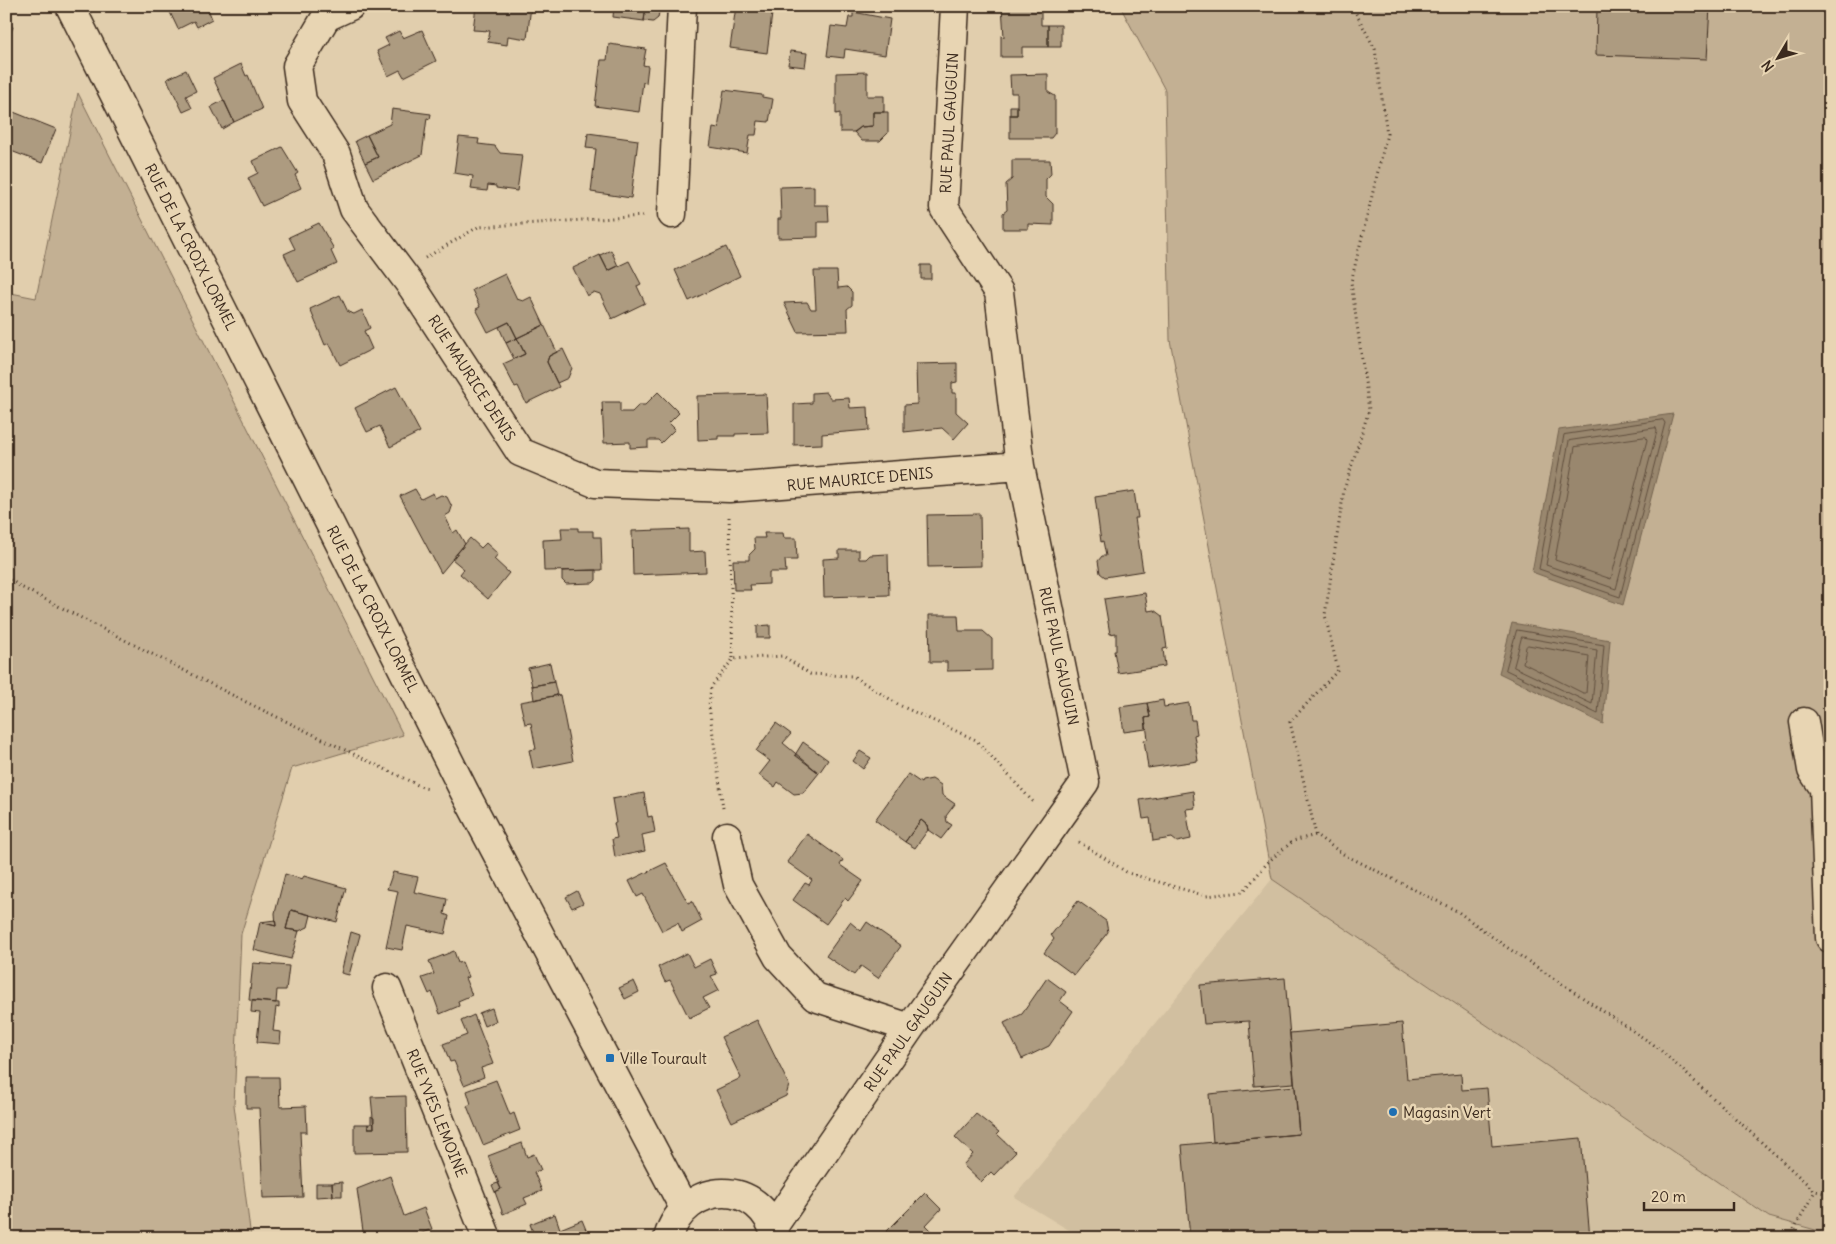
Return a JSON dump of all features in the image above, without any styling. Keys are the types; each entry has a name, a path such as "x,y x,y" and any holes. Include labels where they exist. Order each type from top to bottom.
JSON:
{"street":[{"name":"RUE DE LA CROIX LORMEL","path":"70,6 464,791 684,1208"},
{"name":"RUE MAURICE DENIS","path":"350,6 326,17 297,66 302,101 336,154 354,209 401,272 520,452 595,483 729,488 1020,466"},
{"path":"672,214 682,6"},
{"name":"RUE PAUL GAUGUIN","path":"775,1232 910,1028 1085,782 1020,466 999,292 944,208 955,6"},
{"path":"1804,722 1812,770 1824,788 1830,938"},
{"path":"727,836 738,885 778,957 815,997 910,1028"},
{"name":"RUE YVES LEMOINE","path":"386,988 487,1238"},
{"path":"668,1238 674,1221 684,1208 699,1198 716,1193 734,1194 751,1200 764,1212 775,1232"}],"path":[{"path":"1352,6 1375,50 1388,134 1351,282 1369,410 1344,490 1325,615 1338,670 1290,722 1316,835 1343,854 1458,911 1502,944 1657,1047 1815,1191 1830,1194"},
{"path":"401,272 478,227 672,214"},
{"path":"727,836 709,706 711,687 733,659 729,488"},
{"path":"6,577 21,587 242,700 424,788 464,791"},
{"path":"733,659 783,656 810,674 854,676 901,706 976,740 1055,825 1128,873 1206,896 1243,892 1269,861 1293,840 1316,835"},
{"path":"1789,1238 1815,1191"}],"shaded area":[{"path":"1120,6 1830,6 1830,1229 1819,1231 1769,1217 1272,879 1170,340 1165,90"},
{"path":"78,93 403,735 292,768 241,934 234,1105 251,1238 6,1238 6,292 36,298"},
{"path":"1272,879 1769,1217 1819,1231 1830,1229 1830,1238 1082,1238 1014,1197"}],"water":[{"path":"1673,414 1623,605 1532,572 1559,430"},
{"path":"1512,623 1610,640 1603,724 1499,673"}],"building":[{"path":"167,6 214,6 208,9 212,19 197,27 194,21 178,29"},
{"path":"476,6 531,6 527,39 508,36 507,45 488,42 490,31 473,30"},
{"path":"614,6 646,6 644,21 613,17"},
{"path":"646,6 660,6 658,18 653,22 644,21"},
{"path":"736,6 773,6 767,53 730,48"},
{"path":"1002,6 1041,6 1041,25 1048,25 1048,47 1022,47 1022,57 1001,57 1001,36 1004,37"},
{"path":"1597,6 1710,6 1707,59 1596,55"},
{"path":"853,12 890,19 885,55 845,49 844,58 827,56 831,26 847,28 849,17 853,17"},
{"path":"6,24 13,27 6,44"},
{"path":"1048,25 1061,25 1061,47 1048,47"},
{"path":"422,30 436,61 404,77 400,70 388,76 377,51 389,45 385,38 399,31 403,38"},
{"path":"609,44 646,49 643,65 648,66 646,83 643,82 639,112 595,106 601,60 607,60"},
{"path":"790,51 807,53 805,67 788,65"},
{"path":"241,64 246,76 248,75 262,109 234,122 213,78"},
{"path":"186,70 196,91 186,96 192,108 183,112 167,79"},
{"path":"867,72 867,96 884,96 884,112 873,112 873,126 861,127 855,132 840,132 840,113 836,114 836,73"},
{"path":"1048,74 1048,92 1055,96 1055,133 1051,138 1010,138 1010,115 1017,115 1017,93 1011,93 1010,75"},
{"path":"724,90 762,95 762,97 773,99 769,122 758,121 756,135 750,135 747,153 710,147 713,128 718,129"},
{"path":"224,100 234,122 222,129 211,107"},
{"path":"1010,106 1017,106 1017,115 1010,115"},
{"path":"6,109 56,129 42,163 6,149"},
{"path":"392,109 431,114 430,119 427,118 422,155 373,179 365,163 378,157 367,135 390,124"},
{"path":"873,112 888,112 888,133 880,141 862,141 854,132 861,127 873,126"},
{"path":"588,133 638,140 631,198 591,192 596,149 586,148"},
{"path":"367,135 378,157 365,163 355,141"},
{"path":"459,137 479,139 478,144 495,146 500,153 522,155 517,191 488,185 487,191 471,189 473,176 454,173"},
{"path":"282,147 298,173 295,175 301,188 262,206 248,178 258,173 253,161"},
{"path":"1012,160 1050,160 1051,174 1046,179 1046,197 1053,204 1053,225 1028,224 1028,229 1003,229 1003,213 1007,210 1006,184 1012,179"},
{"path":"814,186 814,205 828,205 829,222 818,222 818,237 778,238 778,219 781,219 780,187"},
{"path":"319,223 334,249 331,251 337,264 298,282 284,254 295,249 289,237"},
{"path":"726,247 740,276 689,301 675,270"},
{"path":"611,250 618,266 608,271 600,255"},
{"path":"600,255 608,271 629,261 641,284 637,286 645,303 612,319 600,294 594,292 587,296 573,268"},
{"path":"921,265 931,265 931,279 921,279"},
{"path":"814,271 837,271 838,288 847,287 852,292 852,305 847,309 848,331 798,332 784,303 807,302 811,309 816,309"},
{"path":"505,274 517,299 523,301 531,297 544,325 517,338 509,322 488,332 476,309 480,307 472,290"},
{"path":"340,295 348,312 354,314 362,310 370,328 364,331 372,349 340,365 329,343 325,345 310,309"},
{"path":"509,322 517,338 506,343 499,327"},
{"path":"544,325 557,352 549,356 547,362 559,387 526,403 518,386 515,387 503,364 525,354 517,338"},
{"path":"517,338 525,354 514,359 506,343"},
{"path":"563,349 572,368 568,378 557,383 547,362 549,356"},
{"path":"957,363 957,382 952,383 952,393 956,393 956,412 968,423 954,439 942,428 904,432 904,405 917,404 916,364"},
{"path":"396,387 420,432 390,447 380,426 367,432 355,408"},
{"path":"658,392 679,413 669,423 675,429 661,443 658,440 648,440 648,447 630,448 630,442 604,443 602,402 620,402 620,412 632,412 639,405 645,405"},
{"path":"826,392 831,399 849,398 850,408 868,407 869,430 822,434 822,444 794,445 794,404 812,403 812,393"},
{"path":"766,394 768,433 735,434 735,436 718,436 718,439 698,440 697,396"},
{"path":"415,489 421,499 433,493 435,498 441,495 447,497 452,507 450,513 445,516 453,533 457,530 465,544 441,573 400,496"},
{"path":"1134,491 1138,518 1135,518 1143,571 1105,577 1100,573 1098,561 1102,556 1106,556 1103,541 1101,542 1095,497"},
{"path":"980,514 981,566 928,567 927,515"},
{"path":"561,528 578,528 578,531 593,531 593,537 601,537 602,570 544,571 543,540 562,539"},
{"path":"689,529 689,552 705,551 706,572 633,575 632,531"},
{"path":"764,533 783,533 784,538 796,538 797,560 785,560 786,572 769,572 769,584 750,585 751,590 734,590 733,560 749,560 749,555 755,549 754,538 765,538"},
{"path":"470,538 481,548 486,543 498,554 494,559 509,573 488,599 460,574 464,569 452,559"},
{"path":"839,550 859,550 859,559 866,559 870,555 888,554 889,595 824,597 823,559 839,558"},
{"path":"596,570 596,580 593,583 566,584 562,580 562,571"},
{"path":"1145,593 1148,611 1154,610 1162,616 1167,648 1163,649 1165,666 1118,673 1114,651 1116,651 1116,633 1110,634 1104,599"},
{"path":"929,615 958,615 959,631 983,631 992,639 992,670 947,671 947,662 930,662"},
{"path":"770,625 770,638 757,638 757,626"},
{"path":"550,663 554,682 532,686 528,668"},
{"path":"554,682 557,695 534,700 532,686"},
{"path":"560,695 573,761 533,769 529,750 536,749 531,723 525,724 520,702"},
{"path":"1163,700 1164,707 1189,703 1191,720 1195,720 1197,734 1194,735 1198,761 1148,768 1144,740 1148,739 1145,718 1150,717 1147,703"},
{"path":"1147,703 1150,717 1145,718 1146,729 1124,732 1120,707"},
{"path":"776,723 791,734 783,743 819,773 803,793 794,794 778,782 775,787 759,775 770,761 756,751"},
{"path":"803,742 828,760 819,773 795,755"},
{"path":"860,751 871,758 863,769 853,761"},
{"path":"908,774 921,783 922,781 932,779 941,785 942,795 955,804 946,816 947,822 952,825 941,839 928,830 927,825 921,820 905,842 875,820"},
{"path":"1193,791 1195,808 1186,809 1191,839 1177,842 1172,838 1153,841 1150,818 1143,819 1140,800"},
{"path":"644,793 648,817 652,816 655,832 642,835 645,851 615,857 612,839 617,838 612,799"},
{"path":"921,820 927,825 928,830 915,848 905,842"},
{"path":"807,834 843,860 840,865 863,881 848,901 845,898 826,924 793,900 805,883 809,885 812,880 787,862"},
{"path":"666,863 688,903 692,901 702,921 682,932 678,923 662,931 643,894 637,897 629,881"},
{"path":"393,872 418,877 414,892 447,899 444,914 449,916 445,934 407,926 402,950 386,947 398,891 387,889"},
{"path":"285,874 302,879 304,876 346,888 337,922 291,910 286,929 299,931 291,959 254,950 260,922 276,926 275,913"},
{"path":"577,891 583,903 572,908 566,897"},
{"path":"1078,901 1106,921 1108,932 1074,975 1044,953 1054,939 1051,935"},
{"path":"291,910 311,915 308,927 299,931 286,929"},
{"path":"275,920 276,926 260,922"},
{"path":"850,922 861,931 867,922 901,946 878,978 861,966 854,975 826,956"},
{"path":"351,932 360,935 349,975 341,973"},
{"path":"454,951 458,963 462,962 468,977 465,978 472,995 458,1001 459,1006 440,1014 432,992 429,994 422,978 434,974 429,961"},
{"path":"687,953 694,967 710,959 717,974 711,976 719,990 703,998 709,1008 689,1018 670,980 665,982 658,967"},
{"path":"253,963 289,966 286,990 277,990 276,1003 249,1000"},
{"path":"1047,978 1066,992 1060,1001 1073,1011 1049,1046 1022,1059 1004,1023 1022,1014"},
{"path":"1285,978 1294,1083 1254,1086 1249,1021 1204,1024 1200,985"},
{"path":"634,981 639,992 625,999 619,988"},
{"path":"252,1001 279,1003 279,1008 276,1007 273,1031 281,1032 280,1044 257,1042 260,1013 251,1012"},
{"path":"492,1008 496,1021 484,1026 479,1013"},
{"path":"474,1015 493,1064 481,1068 484,1077 464,1085 454,1061 450,1062 443,1044 467,1035 461,1021"},
{"path":"757,1020 789,1085 786,1096 732,1122 716,1090 741,1078 721,1037"},
{"name":"Magasin Vert","path":"1402,1023 1407,1079 1461,1074 1462,1090 1487,1088 1492,1146 1581,1138 1590,1238 1190,1238 1182,1145 1299,1134 1290,1033"},
{"path":"246,1077 279,1077 280,1107 306,1106 307,1132 300,1132 303,1197 263,1198 259,1108 246,1108"},
{"path":"496,1080 510,1115 514,1113 520,1130 483,1145 467,1106 471,1104 467,1091"},
{"path":"1295,1086 1299,1134 1213,1142 1209,1094"},
{"path":"406,1096 407,1152 354,1153 354,1124 368,1124 368,1128 374,1128 371,1097"},
{"path":"976,1114 999,1132 997,1134 1016,1152 994,1175 991,1172 981,1182 963,1165 973,1154 955,1137"},
{"path":"371,1116 374,1118 374,1128 368,1128 368,1124 371,1124"},
{"path":"522,1143 527,1157 534,1154 541,1170 534,1172 542,1191 524,1198 527,1204 503,1214 495,1192 501,1189 488,1156"},
{"path":"390,1176 404,1216 424,1208 432,1229 410,1238 394,1238 393,1236 364,1238 357,1189"},
{"path":"342,1182 342,1196 333,1196 332,1183"},
{"path":"316,1183 332,1183 333,1196 316,1197"},
{"path":"498,1183 501,1189 495,1192 492,1185"},
{"path":"925,1193 941,1209 926,1225 931,1230 924,1238 880,1238"},
{"path":"555,1214 560,1229 582,1220 589,1237 535,1238 530,1224"}],"place":[{"name":"Ville Tourault","path":"610,1058"},
{"name":"Magasin Vert","path":"1393,1112"}]}
